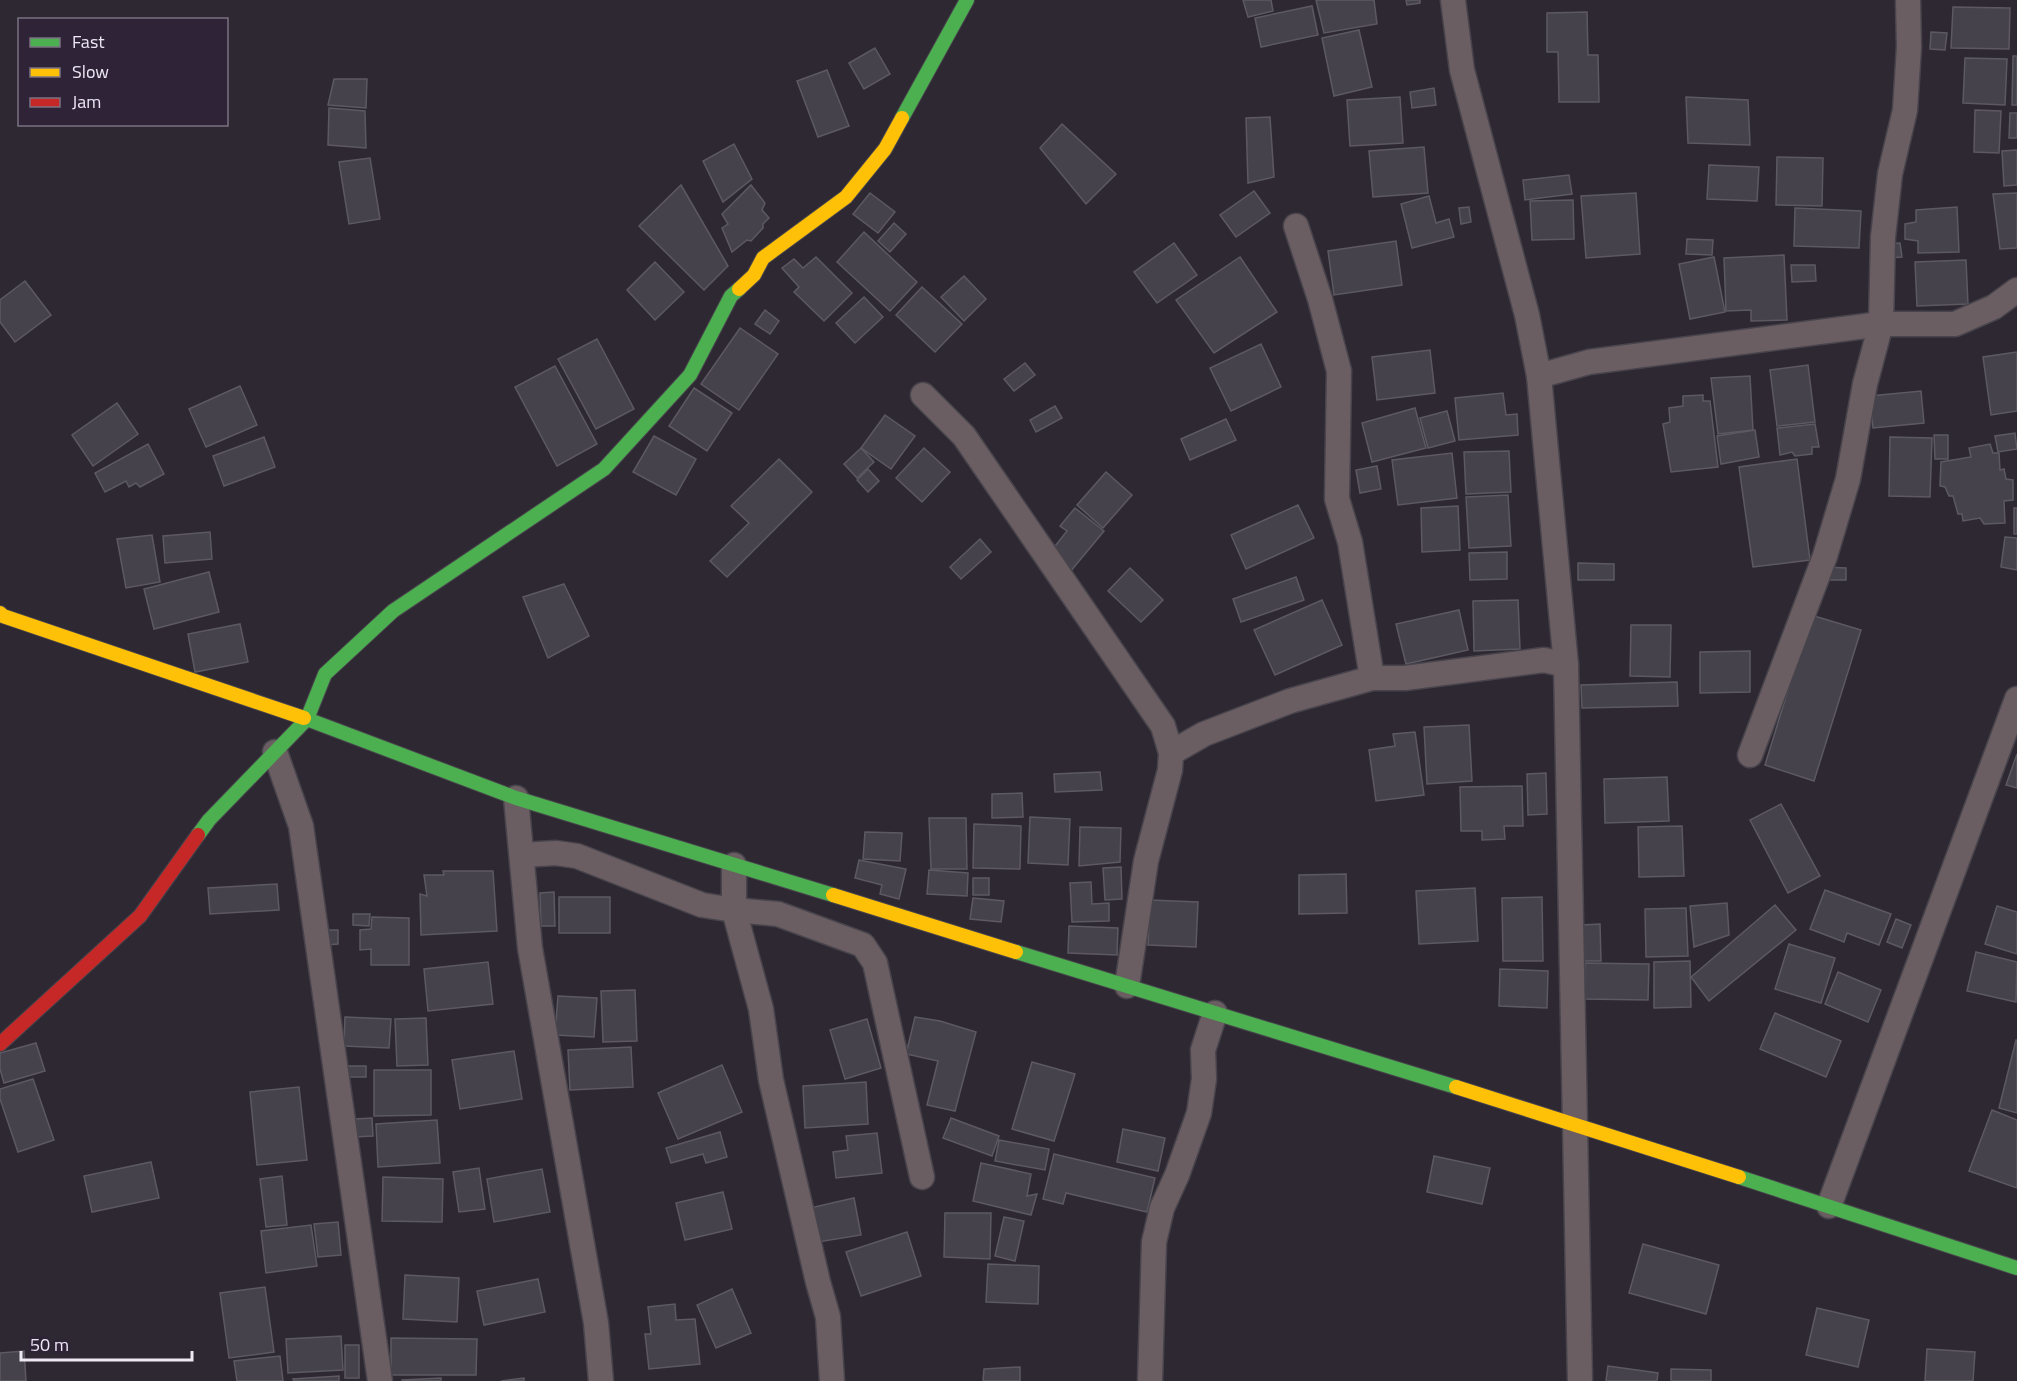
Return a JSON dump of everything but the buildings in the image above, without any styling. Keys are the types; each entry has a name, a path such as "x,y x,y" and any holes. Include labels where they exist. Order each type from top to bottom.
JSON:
{"street":[{"path":"0,1044 140,916 209,820 307,719 325,674 393,611 604,469 690,375 730,296 754,275 763,258 846,197 885,149 967,0"},
{"path":"1453,0 1462,70 1524,304 1539,376 1566,665 1580,1381"},
{"path":"1750,755 1825,556 1848,479 1865,384 1881,324 1883,237 1890,174 1905,110 1909,47 1908,0"},
{"path":"1296,226 1340,371 1337,499 1350,542 1372,678"},
{"path":"1539,376 1589,362 1881,324 1955,324 1994,307 2017,290"},
{"path":"923,395 963,436 1163,726 1171,753 1170,770 1146,861 1127,986"},
{"path":"0,613 307,719 516,798 1575,1124 2017,1268"},
{"path":"1171,753 1204,734 1290,701 1372,678 1405,678 1544,660 1566,665"},
{"path":"1829,1206 2017,699"},
{"path":"275,752 301,826 380,1381"},
{"path":"516,798 530,948 596,1323 601,1381"},
{"path":"522,855 556,853 577,856 702,905 778,914 863,945 875,963 922,1177"},
{"path":"734,866 734,910 760,1009 773,1090 828,1317 832,1381"},
{"path":"1150,1381 1154,1242 1162,1208 1177,1175 1199,1113 1204,1079 1203,1050 1215,1013"}],"traffic: fast":[{"path":"902,118 967,0"},
{"path":"198,835 209,820 307,719 325,674 393,611 604,469 690,375 731,296 739,289"},
{"path":"304,718 516,798 833,895"},
{"path":"1016,952 1456,1087"},
{"path":"1739,1177 2017,1268"}],"traffic: slow":[{"path":"739,289 754,275 763,258 846,197 885,149 902,118"},
{"path":"0,613 3,616 304,718"},
{"path":"833,895 1016,952"},
{"path":"1456,1087 1739,1177"}],"traffic: jam":[{"path":"0,1044 140,916 198,835"}]}
